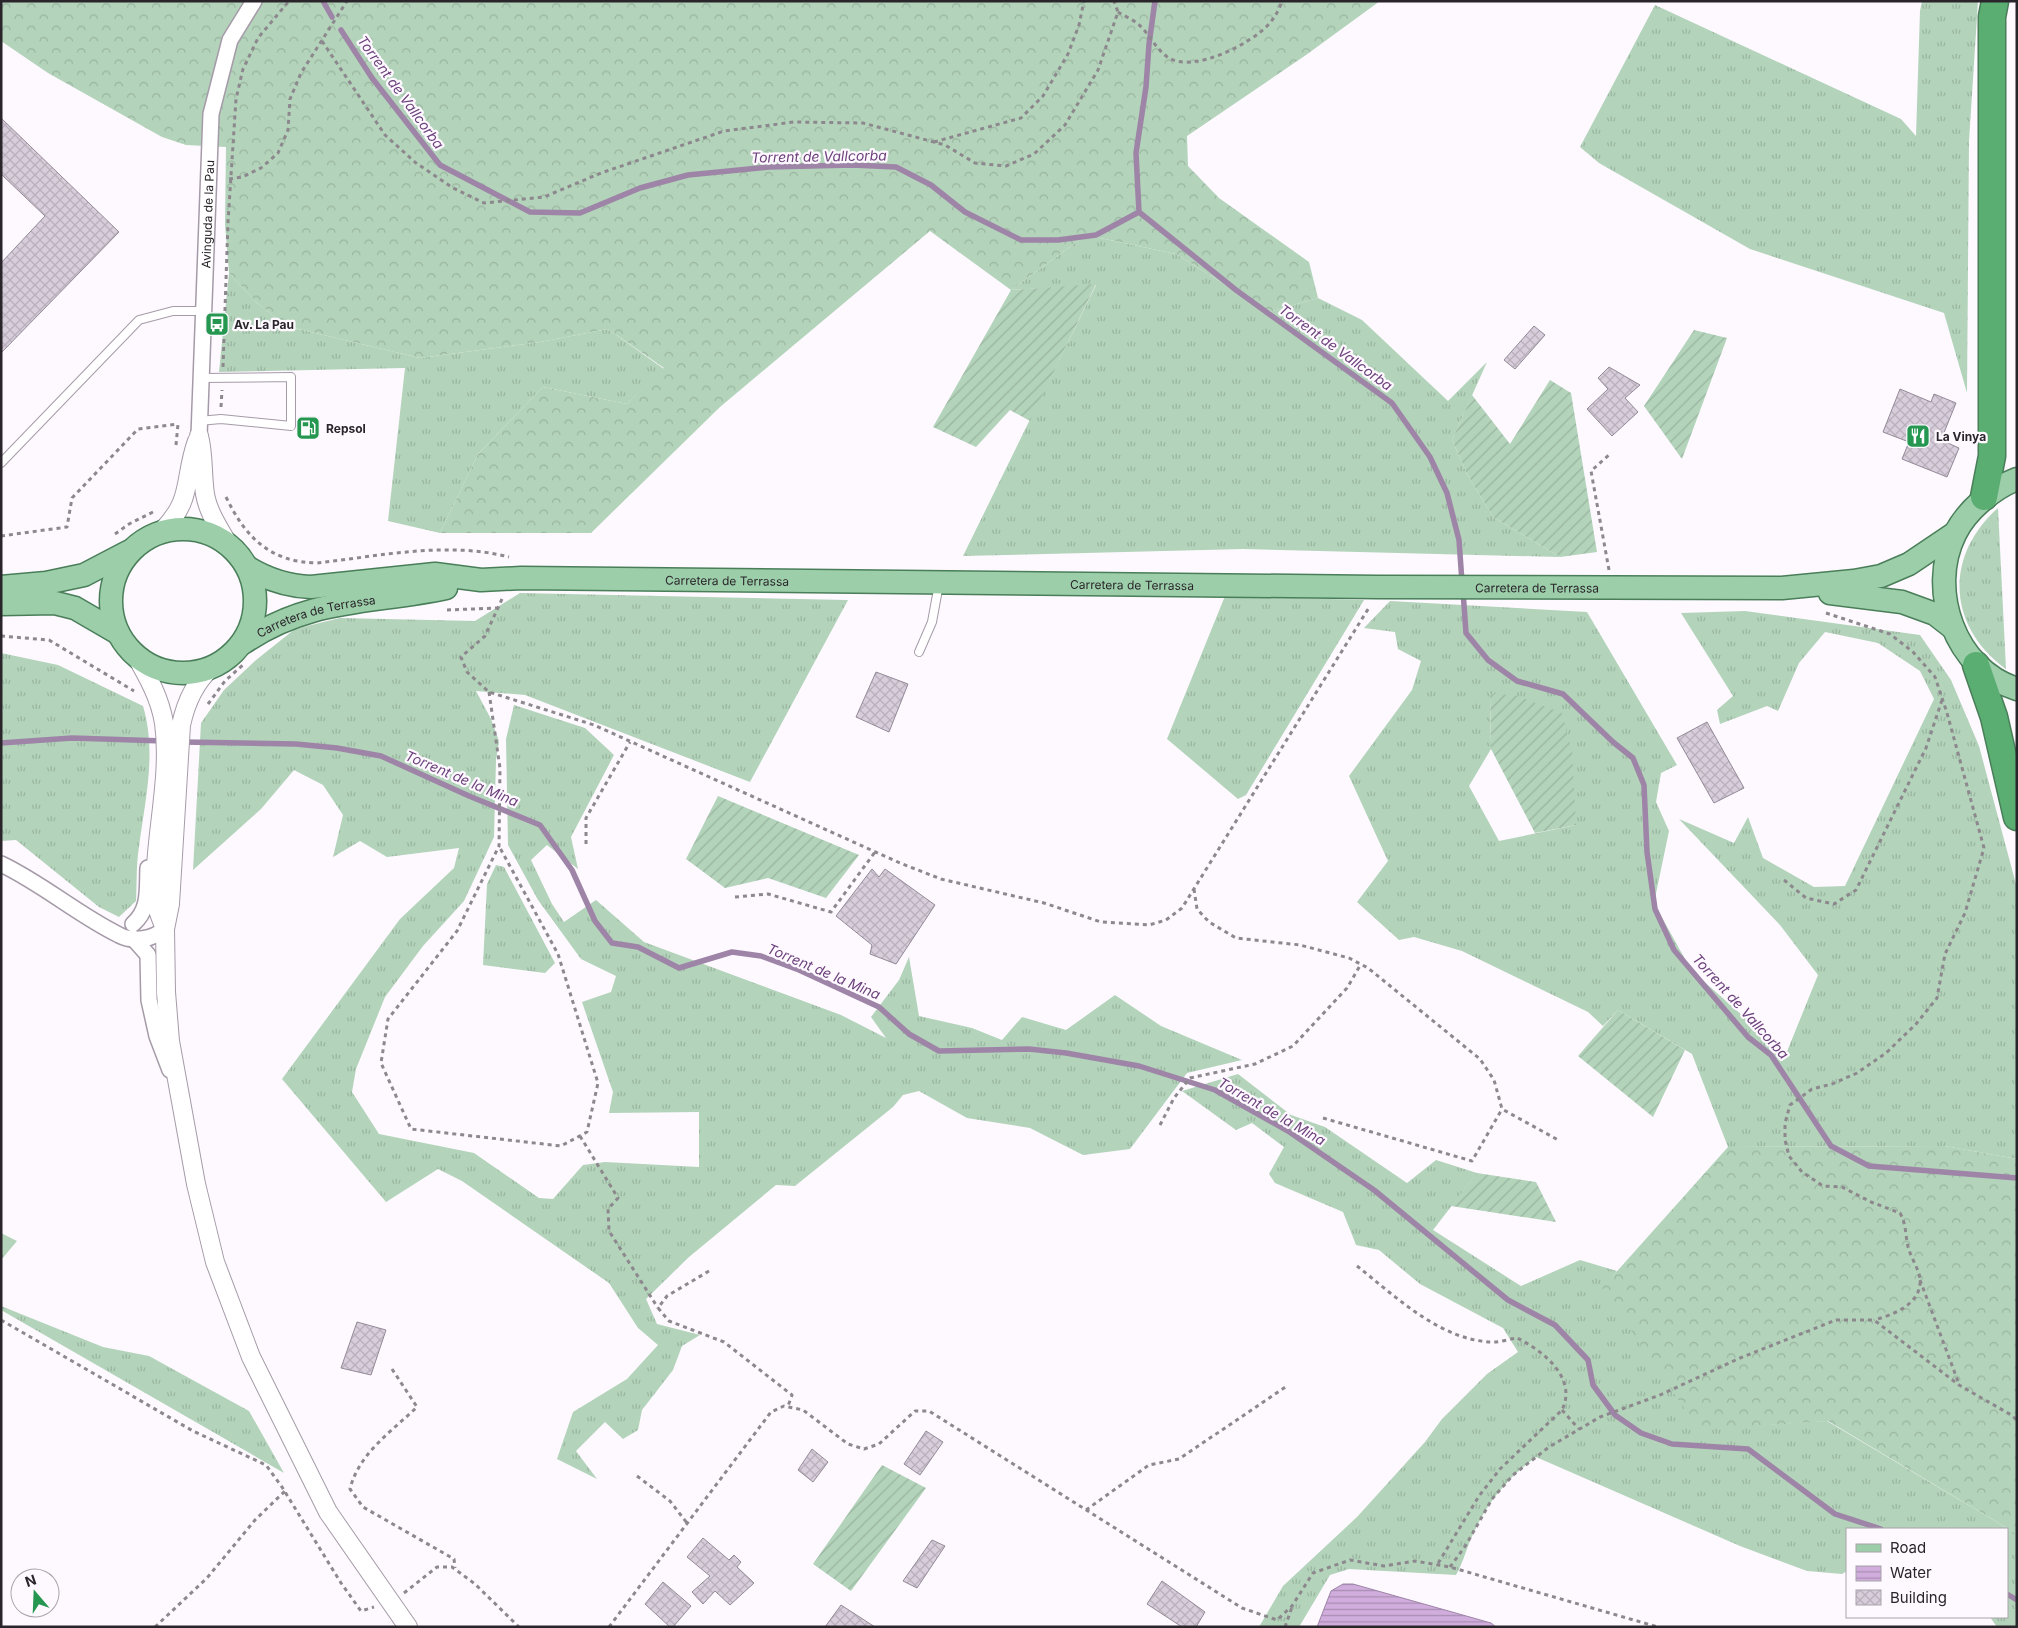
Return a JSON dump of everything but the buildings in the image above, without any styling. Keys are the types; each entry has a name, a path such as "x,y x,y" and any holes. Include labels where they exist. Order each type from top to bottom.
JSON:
{"highway":[{"path":"1995,1 1992,26 1992,456 2000,488"},
{"path":"1976,665 1994,717 2017,816"}],"main road":[{"path":"2000,488 1955,533 1943,580 1947,610 1953,628 1976,665 2013,688"},
{"path":"1,587 46,583 84,575 132,550 149,537 161,532 189,529 204,532 228,544 247,567 255,592 256,607 246,651 229,657 212,668 180,674 166,672 150,666 136,656 118,633 112,616 112,585 123,560 132,550"},
{"name":"Carretera de Terrassa","path":"1782,588 1854,581 1881,576 1909,564 1955,533"},
{"name":"Carretera de Terrassa","path":"247,567 267,578 291,586 321,586 435,574 481,580"},
{"name":"Carretera de Terrassa","path":"246,651 271,625 324,606 436,590 481,580 512,578 1475,587 1611,574 1782,588 1902,602 1935,614 1953,628"},
{"path":"1,604 55,603 75,608 118,633"}],"street":[{"name":"Avinguda de la Pau","path":"161,532 175,518 186,495 199,429 211,114 230,40 254,1"},
{"name":"Avinguda de la Pau","path":"199,429 204,455 206,496 214,519 228,544"},
{"path":"136,656 158,701 164,721 166,748 156,904 165,969 170,1041 178,1092 196,1184 215,1262 251,1357 328,1512 408,1627"},
{"path":"160,933 170,904 181,725 188,702 201,677 212,668"},
{"path":"133,931 147,906 148,864 161,813"},
{"path":"1,864 25,875 97,925 112,930 119,936 133,931 160,933"},
{"path":"133,931 148,955 149,1000 153,1018 178,1092"}],"lane":[{"path":"1,463 139,320 173,311 204,311"},
{"path":"199,429 221,419 291,426 291,377 201,378"},
{"path":"919,652 932,622 940,582"}],"path":[{"path":"221,419 228,222 236,99 242,69 258,38 289,1"},
{"path":"208,181 242,177 261,168 278,153 288,130 290,99 301,73 347,1"},
{"path":"934,143 1020,118 1043,96 1068,54 1079,25 1084,1"},
{"path":"322,41 385,135 416,163 453,188 484,203 544,197 601,173 724,131 794,122 863,123 945,145 975,163 1006,166 1034,154 1066,124 1098,70 1118,12 1114,1"},
{"path":"1118,12 1137,23 1167,57 1180,63 1199,62 1246,41 1268,26 1277,14 1282,1"},
{"path":"175,451 178,424"},
{"path":"1,536 67,527 72,498 138,429 178,424 199,429"},
{"path":"1610,454 1591,471 1611,574"},
{"path":"224,494 238,521 258,542 269,552 294,562 317,563 464,550"},
{"path":"112,537 129,524 151,514 158,508"},
{"path":"512,578 485,636 461,657 467,672 489,692 594,725 875,852 940,879 1044,903 1101,922 1150,925 1166,920 1182,908 1371,605 1378,587"},
{"path":"1806,591 1828,615 1857,621 1890,634 1908,648 1934,677 1942,699 1984,848 1965,913 1945,954 1937,998 1916,1024 1886,1053 1857,1073 1832,1084 1812,1088 1790,1105 1785,1123 1785,1140 1789,1156 1802,1172 1823,1186 1842,1187 1871,1202 1900,1213 1905,1221 1908,1248 1959,1385"},
{"path":"439,610 498,608"},
{"path":"1,636 49,640 142,696 158,701"},
{"path":"188,702 204,709 246,651"},
{"path":"489,692 500,768 499,846 457,930 388,1019 380,1063 411,1130 561,1146 587,1132 598,1083 558,954 499,846"},
{"path":"1784,880 1806,898 1834,904 1856,890 1926,748 1942,699"},
{"path":"586,844 586,818 630,742"},
{"path":"735,897 768,894 831,912 875,852"},
{"path":"1194,888 1197,909 1210,922 1236,938 1300,945 1349,958 1368,968 1480,1059 1494,1080 1502,1109 1472,1161 1323,1118"},
{"path":"1160,1125 1174,1098 1190,1078 1255,1064 1293,1046 1347,988 1361,964"},
{"path":"1502,1109 1560,1141"},
{"path":"580,1136 618,1198 608,1209 609,1231 658,1308 669,1321 724,1342 792,1395 788,1406"},
{"path":"1357,1266 1418,1315 1467,1339 1494,1342 1517,1338 1542,1353 1562,1375 1566,1401 1562,1410 1500,1469 1478,1496 1437,1565"},
{"path":"658,1308 667,1296 709,1271"},
{"path":"1450,1566 1466,1546 1492,1499 1513,1474 1549,1447 1600,1418 1660,1395 1740,1358 1836,1320 1874,1320 1894,1314 1915,1298 1920,1280"},
{"path":"1,1320 192,1430 266,1465 285,1491 341,1583 362,1611 411,1590 437,1567 455,1568 519,1627"},
{"path":"1874,1320 1959,1385 2013,1416 2017,1421"},
{"path":"392,1369 417,1407 367,1453 354,1473 350,1489 363,1507 454,1559 455,1568"},
{"path":"1086,1510 1149,1465 1179,1459 1288,1386"},
{"path":"609,1627 771,1412 784,1406 803,1410 848,1444 864,1449 879,1444 915,1411 929,1411 1242,1608 1278,1620 1292,1606 1313,1573 1350,1560 1384,1566 1414,1561 1450,1566 1658,1627"},
{"path":"1562,1410 1579,1429"},
{"path":"637,1476 670,1501 687,1523"},
{"path":"154,1627 207,1578 255,1520 285,1491"},
{"path":"1285,1627 1292,1606"}],"green space":[{"path":"1,1 1380,1 1306,55 1187,136 1188,166 1219,198 1309,262 1318,298 1269,312 1176,254 1086,235 1011,290 930,231 720,407 591,533 440,533 478,454 543,387 627,404 664,368 608,329 540,342 420,358 286,326 256,302 229,273 225,225 226,147 186,145 162,137 48,73 1,41"},
{"path":"1922,1 1978,1 1969,141 1967,393 1944,313 1750,249 1599,163 1580,147 1655,5 1901,119 1916,136 1920,11"},
{"path":"1086,235 1176,254 1269,312 1318,298 1362,320 1448,401 1487,362 1452,440 1467,474 1493,517 1560,557 1243,549 963,556 1096,285 1011,290"},
{"path":"229,273 256,302 286,326 420,358 540,342 608,329 664,369 627,404 543,387 478,454 440,533 388,521 405,368 219,372"},
{"path":"1096,284 1030,421 1010,410 976,447 933,427 1011,290"},
{"path":"1694,330 1727,338 1682,459 1644,406"},
{"path":"1550,380 1571,393 1597,552 1560,557 1493,517 1467,474 1452,440 1472,395 1510,444"},
{"path":"1998,508 2006,669 1987,652 1972,632 1963,612 1960,590 1961,569 1968,547 1980,527"},
{"path":"520,593 848,600 750,782 525,695 476,691 491,719 499,741 496,760 494,837 464,901 423,946 385,997 356,1069 352,1092 379,1134 474,1153 539,1198 553,1199 583,1165 605,1162 699,1167 699,1112 609,1113 613,1092 582,1002 611,992 616,976 581,959 538,900 508,845 506,739 514,705 585,728 614,755 571,837 578,869 547,845 531,860 552,904 564,922 596,900 644,942 841,1015 886,1038 871,1017 899,980 909,957 919,1016 972,1028 1002,1040 1022,1017 1066,1030 1115,995 1161,1026 1242,1060 1187,1073 1130,1149 1083,1155 1030,1128 967,1118 919,1091 903,1095 893,1107 795,1186 776,1185 689,1257 646,1299 657,1324 700,1335 682,1346 673,1370 642,1410 638,1430 623,1439 605,1422 576,1451 597,1479 557,1459 573,1412 627,1379 658,1345 638,1328 609,1283 462,1181 438,1169 386,1202 282,1079 400,919 454,868 459,848 387,857 360,841 333,857 343,815 323,785 294,770 261,809 193,870 201,723 224,690 256,660 295,629 340,618 475,621"},
{"path":"1225,596 1364,600 1246,795 1238,799 1167,739"},
{"path":"1390,601 1587,612 1677,765 1661,773 1656,802 1669,831 1654,903 1691,970 1786,1054 1818,975 1780,925 1679,819 1734,843 1748,817 1763,858 1814,887 1845,886 1934,699 1920,671 1878,643 1825,632 1799,663 1778,711 1767,706 1720,724 1717,710 1733,696 1681,613 1745,611 1920,635 1951,680 1979,746 2017,888 2017,1159 1945,1146 1728,1147 1692,1054 1618,1010 1603,1026 1588,1012 1462,951 1414,937 1399,940 1357,902 1388,861 1349,776 1412,690 1421,661 1398,649 1395,632 1364,628","holes":["1490,694 1576,825 1499,841 1469,786 1491,749"]},
{"path":"1,653 58,665 143,706 149,741 149,759 147,794 138,854 136,901 119,917 99,907 16,840 1,841"},
{"path":"1490,694 1515,695 1562,713 1572,752 1576,825 1535,833 1491,749"},
{"path":"718,796 859,855 826,898 768,878 725,888 686,859"},
{"path":"496,865 504,867 555,963 545,973 483,965 487,884"},
{"path":"1618,1010 1685,1050 1653,1117 1578,1056"},
{"path":"1238,1074 1291,1115 1325,1127 1407,1183 1436,1160 1477,1173 1433,1230 1521,1286 1580,1260 1617,1271 1603,1288 1699,1429 1827,1421 2007,1528 1846,1528 1846,1572 1842,1574 1807,1571 1740,1546 1536,1457 1500,1490 1486,1510 1474,1532 1456,1575 1349,1569 1330,1575 1299,1627 1259,1627 1283,1586 1357,1517 1425,1442 1442,1419 1487,1374 1518,1352 1503,1328 1420,1284 1379,1250 1356,1245 1343,1212 1275,1183 1269,1174 1284,1147 1252,1123 1236,1130 1182,1091"},
{"path":"1945,1146 2017,1159 2017,1534 1828,1421 1699,1430 1602,1288 1728,1147"},
{"path":"1477,1173 1536,1182 1556,1222 1451,1206"},
{"path":"1,1233 17,1241 1,1260"},
{"path":"1,1306 103,1347 149,1356 249,1411 284,1473 1,1310"},
{"path":"882,1465 926,1488 851,1591 813,1564"},
{"path":"2008,1529 2017,1534 2017,1627 1997,1627 1991,1618 2008,1618"}],"water":[{"path":"1343,1584 1353,1584 1491,1623 1496,1627 1317,1627 1331,1591"}],"waterway":[{"name":"Torrent de Vallcorba","path":"323,1 332,17"},
{"path":"1139,212 1136,153 1146,87 1155,1"},
{"name":"Torrent de Vallcorba","path":"341,30 372,78 440,165 530,212 580,213 640,188 688,175 769,167 852,165 896,167 931,185 965,212 1021,240 1058,240 1096,235 1139,212 1236,290 1392,403 1430,457 1447,493 1459,540 1462,582"},
{"name":"Torrent de Vallcorba","path":"1463,591 1466,633 1488,660 1517,681 1563,694 1613,742 1633,758 1644,785 1647,852 1655,909 1674,950 1748,1037 1771,1055 1831,1146 1869,1166 2017,1178"},
{"name":"Torrent de la Mina","path":"1,743 72,738 164,741"},
{"name":"Torrent de la Mina","path":"183,742 296,744 337,748 381,756 469,796 540,825 572,870 595,921 612,943 638,947 679,968 732,952 761,956 799,970 879,1007 909,1034 939,1051 1029,1049 1066,1053 1139,1066 1215,1090 1288,1131 1374,1190 1508,1300 1555,1325 1588,1360 1593,1385 1615,1415 1641,1433 1672,1444 1748,1449 1835,1514 1878,1528"},
{"name":"Torrent de la Mina","path":"2008,1595 2017,1600"}],"place":[{"name":"Av. La Pau","path":"217,324"},
{"name":"Repsol","path":"308,428"},
{"name":"La Vinya","path":"1918,436"}]}
